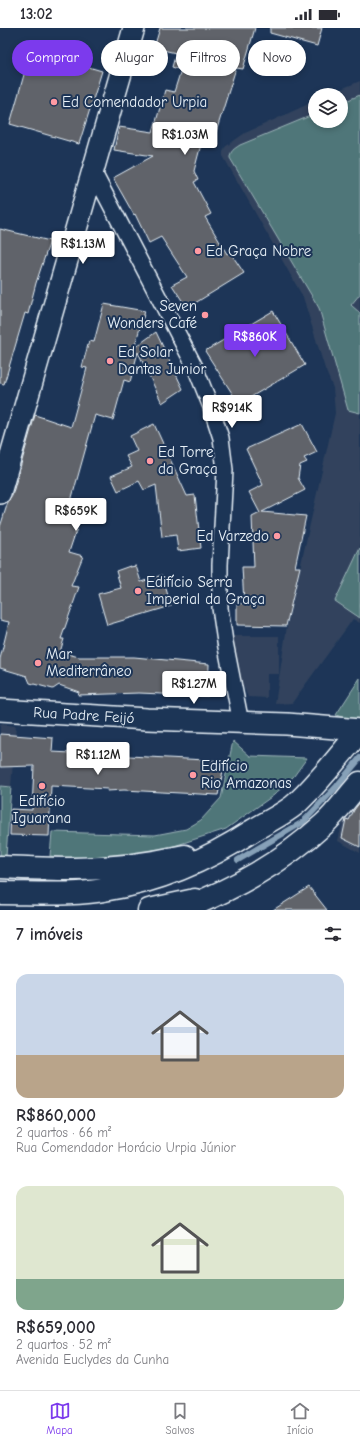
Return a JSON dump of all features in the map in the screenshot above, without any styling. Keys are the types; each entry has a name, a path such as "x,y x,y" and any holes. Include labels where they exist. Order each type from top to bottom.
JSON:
{"main road":[{"path":"0,493 134,28"},
{"name":"Rua Padre Feijó","path":"0,710 241,723 287,724 360,730"},
{"path":"0,893 71,893 108,890 148,881 184,867 224,848 297,803 325,773 360,730"},
{"path":"181,910 217,896 253,877 292,851 324,823 360,783"},
{"path":"0,867 74,869 115,867 165,860 224,848"},
{"path":"149,910 217,896"}],"street":[{"path":"93,171 195,367 211,407 221,438 225,470 220,565 220,608 241,723"}],"shaded area":[{"path":"360,81 360,623 353,619 292,703 275,704 287,626 335,413 333,388 325,369 303,297 223,156 223,152 225,147 245,133 308,104 308,128 348,128 348,88 344,88"},
{"path":"231,636 279,636 279,674 267,674 267,698 248,697 238,675"},
{"path":"0,724 16,726 11,787 0,786"},
{"path":"360,785 360,853 338,841 348,799"}],"green space":[{"path":"360,95 360,294 351,305 360,313 360,413 348,410 319,308 230,158 234,149 240,145 308,117 308,128 348,128 348,100"},
{"path":"360,548 360,618 335,601"},
{"path":"360,678 360,720 358,723 336,715"},
{"path":"233,741 250,756 307,758 294,776 274,795 226,829 133,858 90,861 50,856 52,832 155,835 186,829 201,820 221,798"},
{"path":"0,786 11,787 6,856 0,856"}],"building":[{"path":"160,28 255,28 251,40 248,40 248,52 243,69 240,69 240,40 176,40 176,53 168,51 168,40 156,40"},
{"path":"270,28 322,28 317,46 306,43 306,40 295,40 270,33"},
{"path":"176,53 176,68 172,67"},
{"name":"Ed Comendador Urpia","path":"93,68 101,71 79,144 10,124 24,76 93,76"},
{"path":"179,76 234,76 216,132 205,129 194,171 198,180 194,182 211,214 205,217 227,254 230,252 244,273 187,308 172,285 187,277 161,237 149,243 135,214 134,215 113,178 153,156 114,150 119,127 153,132 165,90 174,92"},
{"path":"0,229 50,241 36,283 28,314 25,313 4,384 0,383"},
{"path":"104,304 145,311 134,348 156,332 183,389 162,403 138,352 130,382 124,380 113,420 95,415 66,519 79,522 69,552 83,556 71,586 79,587 61,639 64,639 60,652 79,657 134,657 209,664 208,696 139,693 78,695 79,692 59,685 53,689 30,683 27,676 0,668 0,659 9,622 0,620 0,527 8,502 12,496 35,415 71,427 87,368 82,367 89,341 94,342"},
{"path":"273,311 305,365 239,404 205,351"},
{"path":"154,424 187,496 195,495 201,548 178,551 176,535 162,537 156,485 144,490 139,481 118,491 111,476 132,467 126,456 137,451 130,436"},
{"path":"302,424 317,452 304,458 307,462 300,465 298,478 305,490 262,512 306,516 295,567 300,567 286,626 237,625 237,604 244,603 242,567 254,567 252,517 260,513 249,492 263,485 246,449"},
{"name":"Edifício Serra Imperial da Graça","path":"130,566 136,566 141,582 162,575 171,606 107,625 98,594 121,588 116,571"},
{"path":"0,734 53,738 52,752 225,761 218,795 124,790 107,791 108,789 51,786 49,836 10,835 11,809 32,810 34,766 0,767"},
{"path":"360,802 360,847 342,838 346,819 349,820"},
{"path":"309,887 327,910 273,910"}],"waterway":[{"path":"238,860 303,822 337,786 360,758"}],"place":[{"name":"Ed Comendador Urpia","path":"54,102"},
{"name":"Ed Graça Nobre","path":"198,251"},
{"name":"Seven Wonders Café","path":"205,315"},
{"name":"Ed Solar Dantas Junior","path":"110,361"},
{"name":"Ed Torre da Graça","path":"150,461"},
{"name":"Ed Varzedo","path":"277,536"},
{"name":"Edifício Serra Imperial da Graça","path":"138,591"},
{"name":"Mar Mediterrâneo","path":"38,663"},
{"name":"Edifício Rio Amazonas","path":"193,775"},
{"name":"Edifício Iguarana","path":"42,786"}]}
